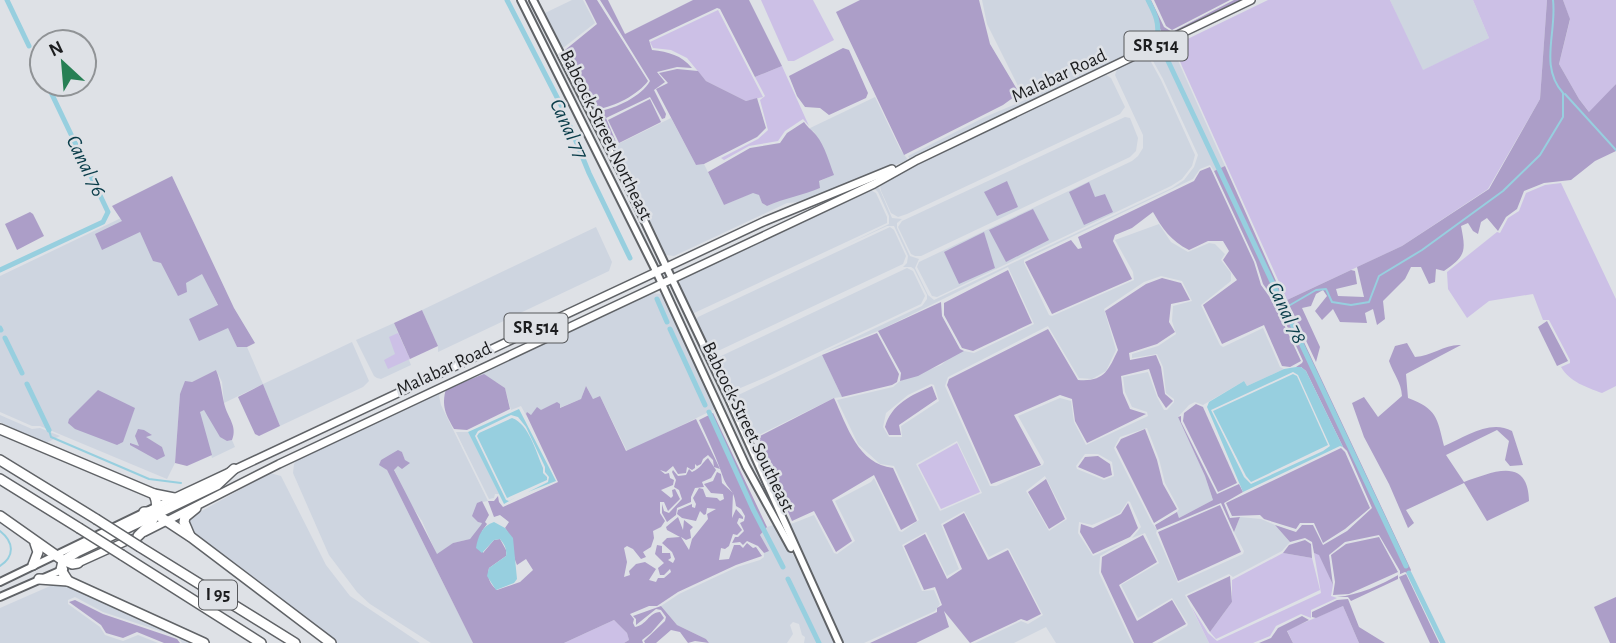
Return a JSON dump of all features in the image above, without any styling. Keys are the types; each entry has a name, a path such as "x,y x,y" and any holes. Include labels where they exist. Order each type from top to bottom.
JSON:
{"highway":[{"path":"0,429 154,494 174,498"},
{"name":"I 95","path":"0,460 295,643"},
{"path":"59,562 157,510 217,485 234,469"},
{"name":"I 95","path":"0,479 261,643"},
{"path":"154,494 157,510 167,522 191,537 331,643"},
{"path":"191,537 184,522 185,517 197,508"},
{"path":"145,512 157,510"},
{"path":"138,536 152,524 157,510"},
{"path":"0,516 59,562 68,581"},
{"path":"33,565 38,552 34,541"},
{"path":"59,562 78,563"},
{"path":"39,579 68,581 204,643"}],"main road":[{"name":"Babcock Street Northeast","path":"521,0 662,283"},
{"name":"Babcock Street Northeast","path":"533,0 671,279"},
{"name":"Malabar Road","path":"78,563 197,508 279,464 874,184 917,160 1251,0"},
{"path":"576,109 588,118 592,117"},
{"name":"Malabar Road","path":"157,510 174,498 234,469 656,271 831,192 917,160"},
{"path":"800,218 830,201 831,192"},
{"name":"Babcock Street Southeast","path":"671,279 728,397 839,643"},
{"name":"Babcock Street Southeast","path":"662,283 746,466 811,583"},
{"path":"508,356 522,335"},
{"path":"279,464 291,444"},
{"path":"0,597 39,579 59,562 145,512"},
{"path":"0,582 33,565 59,562"}],"shaded area":[{"path":"572,0 583,0 595,23 563,48 545,13"},
{"path":"585,0 597,0 648,81 626,99 598,109 565,50 597,24"},
{"path":"600,0 608,0 625,34 693,0 749,0 782,66 755,77 720,9 717,8 649,40 652,50 674,55 692,68 677,67 657,72 665,82 654,90 666,114 665,118 662,119 650,97 606,118 616,142 613,144 579,79 599,111 628,101 650,81"},
{"path":"761,0 813,0 834,40 794,61 788,61"},
{"path":"860,0 979,0 990,44 1018,91 1003,105 904,155 836,12"},
{"path":"982,0 1146,0 1165,39 910,160 908,156 1025,100 987,24"},
{"path":"1146,0 1151,0 1164,27 1172,32 1234,0 1245,0 1165,39"},
{"path":"1154,0 1230,0 1172,30 1166,26"},
{"path":"1268,0 1390,0 1423,70 1489,38 1473,0 1547,0 1540,99 1488,189 1402,246 1287,300 1173,46"},
{"path":"1390,0 1473,0 1489,38 1422,71"},
{"path":"1547,0 1563,0 1570,19 1559,64 1589,112 1616,84 1616,151 1595,161 1571,180 1544,183 1524,191 1517,209 1506,217 1498,231 1487,218 1481,222 1478,234 1468,223 1461,226 1464,247 1457,261 1444,271 1436,269 1435,282 1429,284 1421,267 1411,267 1405,279 1383,301 1385,319 1377,325 1373,309 1365,313 1367,323 1340,322 1333,309 1322,320 1315,311 1327,296 1323,290 1316,294 1311,306 1302,308 1320,347 1316,362 1287,300 1351,270 1355,271 1357,284 1336,289 1338,296 1364,297 1357,267 1402,246 1489,189 1540,99"},
{"path":"1563,0 1616,0 1616,84 1590,113 1559,64 1570,20"},
{"path":"718,10 763,97 746,101 706,81 687,58 671,50 653,48 650,42"},
{"path":"1171,45 1225,166 1214,171 1210,165 1200,169 1193,179 1034,255 1024,260 1024,263 1049,315 1052,316 1134,280 1133,272 1115,240 1159,224 1171,242 1188,252 1209,243 1215,244 1225,254 1221,260 1231,273 1231,281 1201,305 1220,345 1223,347 1263,328 1280,367 1284,369 1247,386 1244,381 1203,405 1195,402 1178,417 1213,500 1179,518 1179,509 1165,483 1147,428 1120,437 1114,448 1157,530 1178,583 1243,554 1234,532 1240,517 1261,519 1275,525 1290,542 1282,551 1233,577 1229,574 1185,595 1209,643 1157,643 1188,624 1172,598 1138,618 1121,585 1159,563 1145,533 1132,538 1141,527 1128,501 1120,513 1092,525 1079,522 1078,533 1093,556 1125,542 1100,556 1099,573 1132,643 1056,643 1046,627 1014,643 975,643 1021,621 1028,624 1043,615 1009,549 989,557 964,511 941,524 959,569 947,576 926,532 902,545 922,591 934,590 940,604 935,611 864,643 842,643 785,519 788,518 791,524 814,515 837,554 855,541 835,501 874,478 899,531 902,532 919,520 894,466 880,464 858,444 837,400 893,387 900,381 941,365 953,355 964,351 974,353 1034,324 1008,267 878,331 822,353 922,306 927,299 914,269 903,267 908,256 894,226 887,226 848,244 889,224 889,216 873,187 878,185 892,218 902,219 897,223 897,228 910,256 919,259 915,268 928,295 934,300 1172,188 1184,180 1194,167 1198,155 1163,79 1152,59 1146,54","holes":["1161,276 1182,281 1192,301 1173,306 1172,321 1176,334 1158,346 1132,354 1132,358 1157,354 1163,367 1166,393 1174,402 1164,410 1148,372 1123,377 1125,392 1132,407 1147,412 1148,416 1086,445 1074,422 1071,401 1060,398 1018,416 1044,462 1043,465 996,486 990,486 945,386 948,377 1048,326 1079,378 1092,379 1106,371 1116,350 1104,309 1144,282","931,384 934,385 939,401 901,426 902,437 889,437 883,427 886,413 908,395","957,441 982,493 940,511 916,464","1085,454 1098,454 1112,462 1114,476 1104,480 1077,469 1076,466","1045,476 1067,519 1049,531 1026,491"]},
{"path":"843,48 849,50 868,93 866,98 829,115 820,108 805,107 789,76"},
{"path":"1144,56 1150,60 1161,80 1195,155 1192,166 1182,179 937,297 932,296 917,267 919,262 1138,156 1143,148 1143,135 1115,75 1117,69"},
{"path":"782,66 809,126 803,119 785,131 778,141 749,146 724,160 721,158 758,139 768,130 760,100 765,96 755,77"},
{"path":"677,69 698,71 706,81 746,101 757,98 766,128 757,137 704,164 696,165 656,89 668,83 659,73"},
{"path":"1106,75 1111,78 1125,107 1120,114 907,214 898,217 891,213 881,191 882,180"},
{"path":"875,97 908,160 802,202 787,203 674,256 666,255 661,250 658,237 614,146 671,118 696,165 704,164 724,205 754,192 767,206 820,188 818,182 833,175 823,147 814,132 808,129"},
{"path":"650,99 661,122 619,143 608,120"},
{"path":"1125,117 1130,118 1138,138 1136,151 1130,157 921,256 911,254 898,227 902,221"},
{"path":"804,122 822,144 834,175 819,181 820,188 767,206 762,203 759,195 753,193 724,205 708,172 750,148 780,143 787,133"},
{"path":"1225,166 1287,306 1411,570 1409,574 1405,572 1399,575 1400,571 1379,535 1345,542 1329,555 1333,585 1319,555 1314,553 1312,542 1305,538 1290,542 1275,525 1296,532 1302,525 1313,525 1323,545 1347,531 1372,508 1347,451 1306,371 1296,367 1303,361 1276,302 1263,284 1256,262 1214,171"},
{"path":"1210,167 1254,262 1261,285 1274,303 1301,361 1290,367 1282,366 1264,325 1222,344 1203,305 1237,280 1223,260 1229,251 1223,241 1208,241 1189,250 1168,234 1153,212 1132,228 1115,235 1113,241 1132,279 1052,314 1025,262 1071,240 1078,249 1082,248 1078,237 1194,181 1200,171"},
{"path":"172,176 234,308 255,343 247,347 237,347 228,328 199,341 189,319 218,305 202,274 186,283 187,292 178,296 161,263 153,261 140,232 102,250 95,234 122,221 112,206"},
{"path":"1007,181 1018,207 997,216 984,192"},
{"path":"1089,182 1095,197 1105,194 1113,212 1084,225 1069,192"},
{"path":"1561,183 1616,299 1616,386 1602,393 1574,380 1561,367 1570,363 1570,360 1549,320 1543,320 1533,294 1489,301 1467,318 1448,289 1447,272 1497,232 1500,233 1508,218 1519,211 1526,193 1545,185"},
{"path":"867,188 876,193 887,223 692,314 679,288 681,277"},
{"path":"167,196 237,347 247,347 263,384 224,403 222,382 216,370 192,382 180,394 175,463 167,479 0,412 0,276"},
{"path":"1033,209 1049,240 1006,262 989,230"},
{"path":"30,212 44,236 17,250 5,224"},
{"path":"596,227 612,262 609,271 438,352 438,346 422,310"},
{"path":"890,227 906,256 903,264 720,350 707,347 695,321 698,317"},
{"path":"984,232 995,268 959,284 944,252"},
{"path":"907,268 913,271 925,296 921,304 764,378 728,391 716,365 719,357"},
{"path":"1008,270 1032,323 973,351 962,348 944,315 944,303"},
{"path":"1162,278 1181,283 1190,300 1171,304 1169,322 1175,332 1157,344 1129,353 1130,360 1156,355 1161,367 1165,394 1173,401 1166,408 1158,396 1149,369 1121,376 1123,393 1130,409 1146,414 1087,443 1075,421 1072,399 1060,395 1014,415 1041,465 991,484 947,385 949,379 1048,329 1078,380 1099,377 1108,369 1118,350 1105,311 1146,284"},
{"path":"652,293 661,294 665,299 717,408 633,449 627,451 600,396 593,399 586,386 581,399 559,408 555,403 545,410 526,414 527,417 521,406 511,410 505,388 496,382 465,381"},
{"path":"941,302 942,316 960,349 964,351 918,376 900,381 901,373 878,331"},
{"path":"422,310 438,346 410,359 394,323"},
{"path":"1547,321 1568,361 1557,366 1538,327"},
{"path":"394,323 411,365 381,379 377,378 356,340"},
{"path":"398,333 410,359 388,369 384,360 395,354 389,337"},
{"path":"877,333 899,374 897,382 842,397 822,355"},
{"path":"352,342 369,381 363,387 280,426 263,384"},
{"path":"1407,343 1415,357 1461,345 1406,374 1408,398 1425,406 1434,415 1444,446 1486,428 1512,431 1523,465 1510,466 1505,460 1509,441 1497,430 1446,455 1464,482 1496,472 1515,472 1522,477 1527,487 1529,501 1487,521 1464,483 1406,510 1414,523 1408,528 1364,437 1352,403 1364,397 1378,417 1402,396 1389,361 1395,346"},
{"path":"822,355 842,397 834,398 751,439 732,398"},
{"path":"216,370 225,408 233,426 232,440 227,441 220,437 204,410 200,412 212,455 187,466 175,463 180,394 185,381 192,382"},
{"path":"484,374 505,388 510,409 467,430 454,429 445,410 446,389"},
{"path":"263,384 280,426 259,436 255,434 238,397"},
{"path":"586,386 593,399 600,396 626,451 696,419 720,469 714,467 713,460 708,455 701,464 695,464 692,470 687,467 686,473 678,474 673,466 666,472 660,470 665,474 669,473 674,480 673,485 661,490 671,498 672,490 675,489 680,499 668,511 664,502 660,502 660,513 665,521 653,531 651,547 643,552 646,557 641,559 633,549 627,546 624,548 627,562 624,577 630,575 629,571 636,564 645,562 656,569 649,580 656,582 658,578 664,578 671,572 670,569 660,575 658,568 664,563 655,554 657,545 662,546 662,553 670,553 671,558 668,560 673,563 675,559 672,552 662,543 667,538 680,537 666,527 678,517 683,530 684,520 693,527 690,530 691,538 686,540 681,537 689,550 692,539 708,519 707,514 716,509 707,508 704,515 700,511 696,521 682,518 677,514 678,510 692,504 695,508 693,498 699,488 703,489 706,497 720,501 724,499 723,494 711,493 704,484 713,481 717,472 721,474 722,483 733,493 732,518 736,509 743,517 739,518 737,523 742,530 737,535 733,534 729,546 721,548 719,560 729,559 734,545 743,548 747,543 753,548 756,547 762,556 678,592 657,606 649,606 630,614 635,627 656,613 660,612 664,618 642,640 643,643 624,643 629,640 627,633 614,620 564,643 473,643 387,470 379,465 381,460 398,450 410,463 402,469 398,466 394,470 437,554 453,543 470,539 482,523 472,516 477,503 482,501 489,515 482,531 483,553 494,540 500,539 506,550 506,556 489,568 490,582 497,590 520,582 533,570 526,559 517,565 505,528 509,522 500,515 494,517 488,501 494,501 498,496 503,507 558,482 526,414 527,412 531,415 537,407 541,410 557,402 560,408 581,399"},
{"path":"932,386 937,399 899,425 901,435 889,435 885,427 897,406"},
{"path":"98,390 135,408 123,442 117,445 75,429 68,423"},
{"path":"442,391 439,396 441,405 488,501 477,503 482,525 470,539 453,543 437,555 394,469 405,460 402,452 381,460 380,465 387,470 473,643 431,643 370,604 357,592 329,555 293,473 297,460"},
{"path":"834,398 849,431 862,451 881,465 893,468 917,521 901,530 874,475 832,500 852,541 836,552 814,511 792,521 760,447 760,436"},
{"path":"1196,404 1203,407 1237,483 1218,492 1183,421 1184,413"},
{"path":"204,409 227,441 232,440 235,447 212,458 199,412"},
{"path":"713,413 767,527 760,535 769,551 764,553 758,546 747,541 743,545 740,542 732,543 735,537 744,531 740,523 745,516 736,506 734,496 725,482 699,420"},
{"path":"0,415 32,429 40,428 60,436 44,444 0,422"},
{"path":"1181,416 1181,422 1217,494 1239,484 1243,492 1224,503 1230,518 1240,517 1234,532 1221,503 1157,530 1155,525 1177,512 1179,518 1213,500 1178,417"},
{"path":"138,429 152,435 146,437 162,447 165,456 157,460 130,445 139,446 135,436"},
{"path":"1145,429 1163,484 1177,509 1154,523 1116,447 1121,439"},
{"path":"456,432 468,432 499,494 495,494 494,498 489,499"},
{"path":"957,443 980,492 941,509 918,465"},
{"path":"1341,448 1370,508 1323,543 1314,523 1300,523 1296,529 1264,519 1260,515 1232,516 1226,503"},
{"path":"1098,456 1110,464 1112,475 1104,478 1078,467 1085,457"},
{"path":"708,458 716,470 711,478 702,482 704,487 695,488 691,502 677,508 676,515 667,522 662,513 662,504 664,511 669,513 682,499 679,490 674,487 676,480 673,470 678,476 686,475 689,469 692,472"},
{"path":"270,473 281,476 326,565 350,596 420,643 335,643 194,536 187,523 191,517"},
{"path":"1046,479 1065,519 1049,529 1028,492"},
{"path":"1128,503 1138,528 1130,537 1093,554 1080,532 1081,524 1093,528 1121,514"},
{"path":"1220,505 1241,552 1178,581 1158,532"},
{"path":"964,513 988,560 1008,550 1041,614 1027,621 1021,619 970,643 944,611 949,627 916,643 870,643 937,612 937,608 942,605 935,587 924,590 904,546 925,534 947,579 962,569 943,525"},
{"path":"776,524 837,643 804,643 805,637 799,624 793,622 790,625 793,634 787,643 709,643 677,625 661,606 679,594 737,567 760,560 768,550 760,535 767,527"},
{"path":"1143,535 1157,562 1119,585 1137,621 1172,600 1186,624 1152,643 1134,643 1101,572 1102,557"},
{"path":"1379,537 1398,572 1349,594 1333,595 1335,582 1331,555 1346,544"},
{"path":"1305,540 1311,544 1312,558 1283,553 1289,545"},
{"path":"1283,553 1312,558 1320,590 1216,639 1210,632 1232,602 1232,580"},
{"path":"1314,553 1319,554 1333,585 1331,596 1337,598 1311,610 1311,618 1301,614 1276,626 1270,636 1253,643 1209,643 1191,606 1208,633 1217,641 1321,593"},
{"path":"1406,574 1439,643 1430,643 1399,577"},
{"path":"1398,575 1398,579 1351,601 1348,597 1337,597 1370,589"},
{"path":"1230,576 1232,602 1210,632 1187,596"},
{"path":"57,583 197,643 182,643 178,637 103,612 75,597 68,600 68,604 100,627 105,635 123,641 138,635 158,643 0,643 0,608"},
{"path":"1616,597 1616,643 1610,643 1594,607"},
{"path":"1348,599 1359,627 1385,643 1359,643 1343,606 1316,618 1312,617 1312,612 1337,600"},
{"path":"75,600 103,614 177,639 180,643 164,643 137,632 123,638 106,633 101,625 69,602"},
{"path":"661,606 677,625 709,643 688,643 680,632 671,630 656,643 645,643 666,617 661,610 656,609 636,625 633,616"},
{"path":"1343,606 1359,643 1293,643 1287,630"},
{"path":"1302,616 1309,620 1287,631 1293,643 1259,643 1271,638 1278,628"},
{"path":"614,620 627,633 629,640 624,643 564,643"}],"water":[{"path":"1301,367 1306,371 1343,447 1340,446 1243,492 1207,407 1209,402 1244,381 1247,386 1284,369","holes":["1293,372 1298,375 1330,446 1251,484 1244,477 1211,410"]},
{"path":"1293,374 1297,376 1328,445 1251,482 1213,411"},
{"path":"519,409 556,481 528,492 548,482 549,477 526,427 518,417 511,415 478,431 475,436 506,500 516,497 504,504 468,432"},
{"path":"512,418 527,432 547,480 507,498 477,436"},
{"path":"494,522 505,528 513,538 517,579 514,583 496,590 487,576 489,568 506,556 504,545 500,539 494,540 482,553 476,548 481,532"}],"waterway":[{"name":"Canal 76","path":"7,0 28,44"},
{"name":"Canal 77","path":"507,0 562,107 589,173 630,258"},
{"name":"Canal 78","path":"1148,0 1157,22 1157,37"},
{"path":"1285,308 1316,290 1326,289 1332,302 1351,305 1369,302 1379,276 1422,250 1503,191 1540,155 1563,117 1563,93 1556,83 1550,60 1553,0"},
{"name":"Canal 78","path":"1168,61 1406,566"},
{"path":"1565,94 1616,150"},
{"name":"Canal 76","path":"0,270 103,222 108,212 54,98"},
{"name":"Canal 77","path":"657,299 667,322"},
{"name":"Canal 77","path":"670,329 705,405"},
{"name":"Canal 76","path":"5,338 22,373"},
{"name":"Canal 76","path":"27,384 49,430"},
{"name":"Canal 77","path":"709,412 783,567"},
{"path":"49,430 51,437 149,479 181,483"},
{"path":"0,531 5,535 11,549 8,558 0,566"},
{"name":"Canal 78","path":"1409,573 1443,643"},
{"name":"Canal 77","path":"788,579 819,643"}]}
